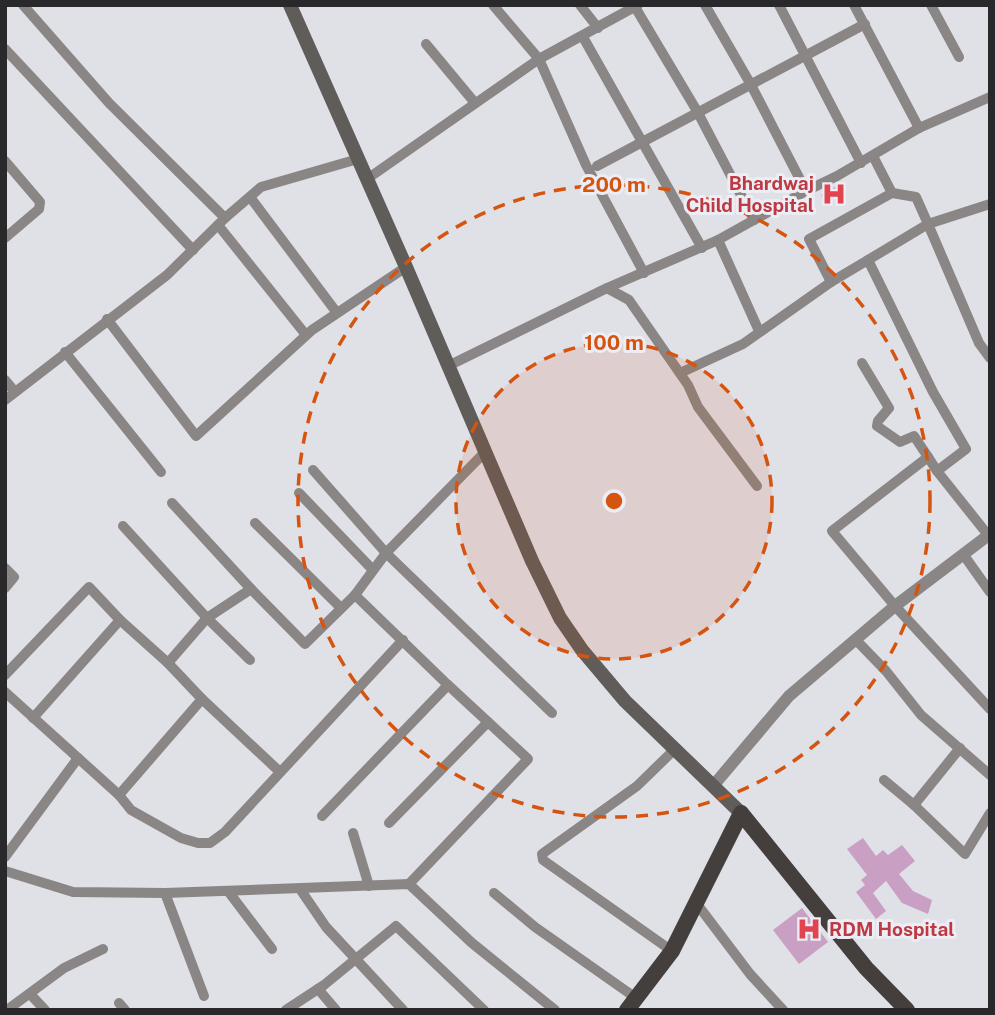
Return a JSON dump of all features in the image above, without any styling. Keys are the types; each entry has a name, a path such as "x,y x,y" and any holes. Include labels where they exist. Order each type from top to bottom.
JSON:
{"main road":[{"path":"290,5 560,618 582,650 625,701 741,813 857,957 907,1010"},
{"path":"632,1004 672,951 741,813"}],"street":[{"path":"23,5 109,103 222,221 306,335"},
{"path":"493,5 539,59 586,165 644,273"},
{"path":"580,5 598,28"},
{"path":"705,5 750,83 806,191"},
{"path":"779,5 861,163"},
{"path":"854,5 919,128"},
{"path":"931,5 959,57"},
{"path":"367,179 539,59 637,6 698,111 754,220"},
{"path":"597,166 865,24"},
{"path":"583,37 702,248"},
{"path":"426,44 475,103"},
{"path":"5,48 193,250"},
{"path":"448,366 607,288 702,248 861,163 919,128 990,97"},
{"path":"873,156 892,193"},
{"path":"5,400 167,275 261,187 358,159"},
{"path":"5,161 40,202 39,209 5,238"},
{"path":"831,282 809,239 892,193 916,197 979,343 990,358"},
{"path":"250,197 337,313"},
{"path":"680,373 743,344 831,282 928,224 990,204"},
{"path":"718,240 759,331"},
{"path":"868,260 933,392 966,449 937,471"},
{"path":"107,319 196,436 306,335 406,267"},
{"path":"607,288 629,300 680,373 698,407 757,486"},
{"path":"65,352 161,472"},
{"path":"713,786 789,695 895,606 989,534 937,471 914,436 900,442 877,426 889,408 862,363"},
{"path":"5,380 15,392"},
{"path":"172,503 305,644 355,595 386,553 485,452"},
{"path":"928,457 832,531 895,606 990,709"},
{"path":"313,470 386,553 552,713"},
{"path":"299,493 372,569"},
{"path":"255,523 341,608"},
{"path":"123,526 207,618 250,660"},
{"path":"963,554 990,592"},
{"path":"5,568 14,577 5,588"},
{"path":"5,675 89,587 280,772"},
{"path":"168,663 207,618 251,589"},
{"path":"5,871 73,892 165,893 409,884 528,759 355,595"},
{"path":"33,718 121,620"},
{"path":"5,692 119,795 131,810 181,838 210,843 225,832 402,640"},
{"path":"856,640 886,671 921,715 990,775"},
{"path":"322,816 447,685"},
{"path":"119,795 202,699"},
{"path":"389,823 488,722"},
{"path":"914,805 960,748"},
{"path":"672,951 543,860 542,854 637,786 674,749"},
{"path":"5,857 78,758"},
{"path":"884,780 965,854 989,817"},
{"path":"353,833 369,886"},
{"path":"409,884 472,943 555,1010"},
{"path":"300,889 354,960 403,1010"},
{"path":"228,891 272,949"},
{"path":"165,893 204,996"},
{"path":"494,893 632,1004"},
{"path":"697,904 750,974 783,1010"},
{"path":"286,1010 317,989 396,926 484,1010"},
{"path":"7,1010 64,968 103,949"},
{"path":"317,989 336,1010"},
{"path":"30,995 45,1010"}],"building":[{"path":"838,185 843,193 826,203 821,195"},
{"path":"863,838 876,856 883,850 888,855 902,845 915,861 899,874 913,891 932,900 928,914 902,903 886,881 873,893 886,911 876,919 856,892 865,885 861,880 867,875 847,849"},
{"path":"802,908 828,942 799,964 773,930"}],"place":[{"name":"Bhardwaj Child Hospital","path":"834,194"},
{"name":"RDM Hospital","path":"809,929"}]}
